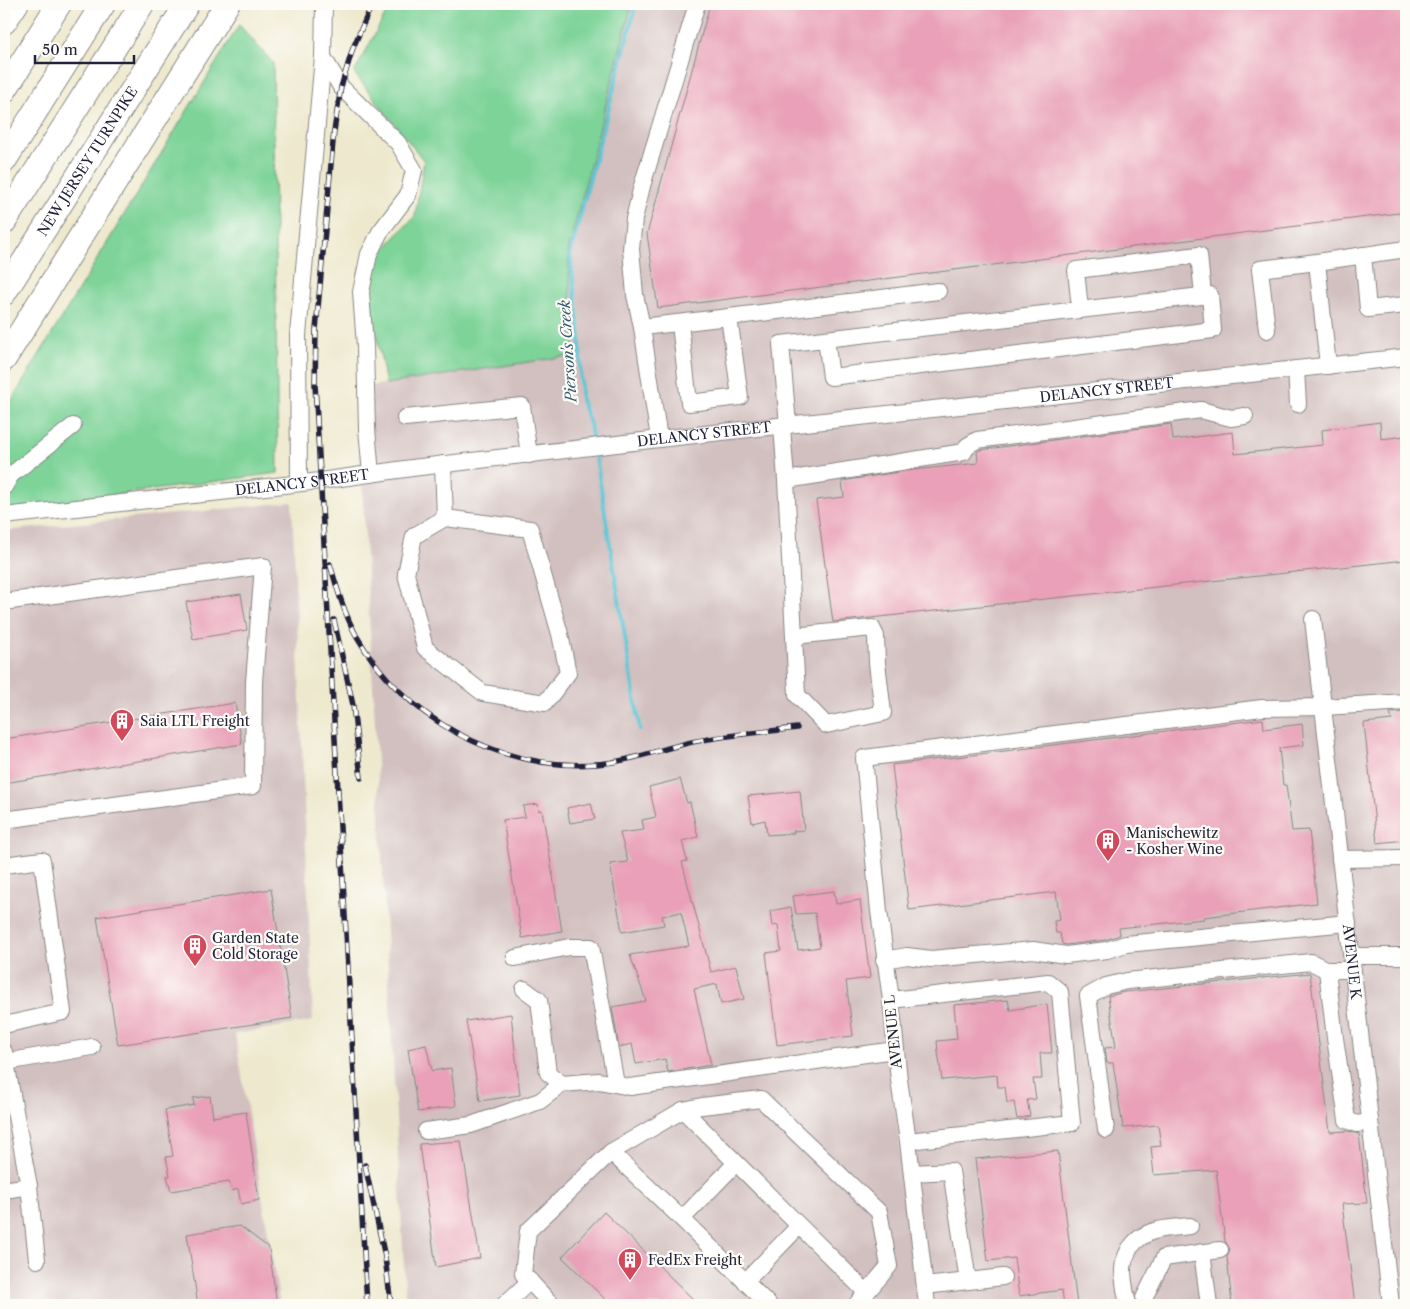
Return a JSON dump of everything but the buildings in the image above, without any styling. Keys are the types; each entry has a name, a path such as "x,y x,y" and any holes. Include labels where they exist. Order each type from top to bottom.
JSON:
{"highway":[{"path":"4,91 59,4"},
{"path":"4,161 103,4"},
{"path":"4,222 142,4"},
{"name":"NEW JERSEY TURNPIKE","path":"4,293 186,4"},
{"path":"4,359 225,7"}],"street":[{"path":"299,483 298,335 323,57 324,4"},
{"path":"659,439 642,327 635,295 631,249 634,219 642,186 697,4"},
{"path":"323,57 341,87 398,143 414,170 408,195 380,232 369,254 361,292 365,346 367,429 371,474"},
{"path":"1267,330 1260,269 1406,249"},
{"path":"1080,309 1076,270 1199,255 1202,295"},
{"path":"1363,255 1368,309 1406,305"},
{"path":"1317,262 1328,366"},
{"path":"642,327 680,324 938,291"},
{"path":"794,636 872,628 876,636 883,713 826,724 797,694 794,636 786,480 781,344 1210,294 1214,330 831,377 826,339"},
{"path":"680,324 689,403 740,397 730,317"},
{"name":"DELANCY STREET","path":"4,516 299,483 659,439 1406,357"},
{"path":"1296,369 1298,404"},
{"path":"405,418 522,406 529,455"},
{"path":"786,480 964,452 967,446 977,440 1201,410 1231,418 1245,416"},
{"path":"4,487 11,475 73,426"},
{"path":"443,464 445,518"},
{"path":"445,518 530,529 560,634 568,673 545,703 483,693 425,648 406,574 414,536 445,518"},
{"path":"4,602 263,566 254,682 253,786 4,820"},
{"name":"AVENUE K","path":"1313,619 1391,1305"},
{"path":"1324,707 1406,702"},
{"name":"AVENUE L","path":"927,1305 912,1172 895,1050 891,1000 884,960 864,758 1262,708 1324,707"},
{"path":"1340,859 1406,858"},
{"path":"4,865 42,860 63,1012 4,1025"},
{"path":"884,960 907,956 931,959 1033,950 1066,955 1107,950 1126,944 1348,923"},
{"path":"515,958 568,947 591,947 616,1084"},
{"path":"1106,1130 1088,996 1106,986 1126,981 1311,962 1327,970 1352,963 1406,956"},
{"path":"1327,970 1347,1120 1357,1124 1370,1122"},
{"path":"891,1000 1048,982 1060,992 1072,1122 908,1141"},
{"path":"524,989 538,1000 548,1073 562,1084"},
{"path":"1335,1038 1360,1034"},
{"path":"37,1260 29,1186 5,1057 92,1047"},
{"path":"426,1130 471,1125 540,1101 562,1084 599,1081 630,1087 895,1050"},
{"path":"552,1305 523,1274 528,1231 611,1152 683,1110 761,1099 879,1212 889,1266 861,1299 799,1226 683,1110"},
{"path":"611,1152 769,1305"},
{"path":"682,1219 736,1163"},
{"path":"912,1172 951,1171 968,1281"},
{"path":"4,1190 29,1186"},
{"path":"745,1282 799,1226"},
{"path":"1128,1305 1123,1270 1125,1256 1134,1243 1142,1235 1154,1230 1190,1226"},
{"path":"1145,1305 1144,1298 1164,1258 1220,1250"},
{"path":"1202,1252 1209,1305"},
{"path":"925,1286 1003,1277"},
{"path":"504,1305 530,1281"}],"shaded area":[{"path":"632,4 1406,4 1406,1305 923,1305 891,1069 918,1305 406,1305 357,388 574,355 568,251"},
{"path":"292,502 313,1021 235,1034 280,1305 4,1305 4,531"}],"green space":[{"path":"391,4 632,4 568,251 574,355 386,384 364,270 415,216 424,161 354,73"},
{"path":"239,25 273,63 278,473 4,510 4,413"}],"waterway":[{"name":"Pierson's Creek","path":"593,442 590,424 581,400 580,339 570,254 636,4"},
{"name":"Pierson's Creek","path":"595,451 640,730"}],"railway":[{"path":"367,1305 315,384 316,330 334,131 341,87 353,48 372,4"},
{"path":"330,564 352,627 376,665 400,692 428,715 458,734 491,748 525,759 560,764 596,764 632,758 705,740 797,728"},
{"path":"334,620 353,705 361,778"},
{"path":"365,1165 385,1257 391,1305"}],"place":[{"name":"Saia LTL Freight","path":"122,742"},
{"name":"Manischewitz - Kosher Wine","path":"1108,862"},
{"name":"Garden State Cold Storage","path":"195,967"},
{"name":"FedEx Freight","path":"630,1281"}]}
